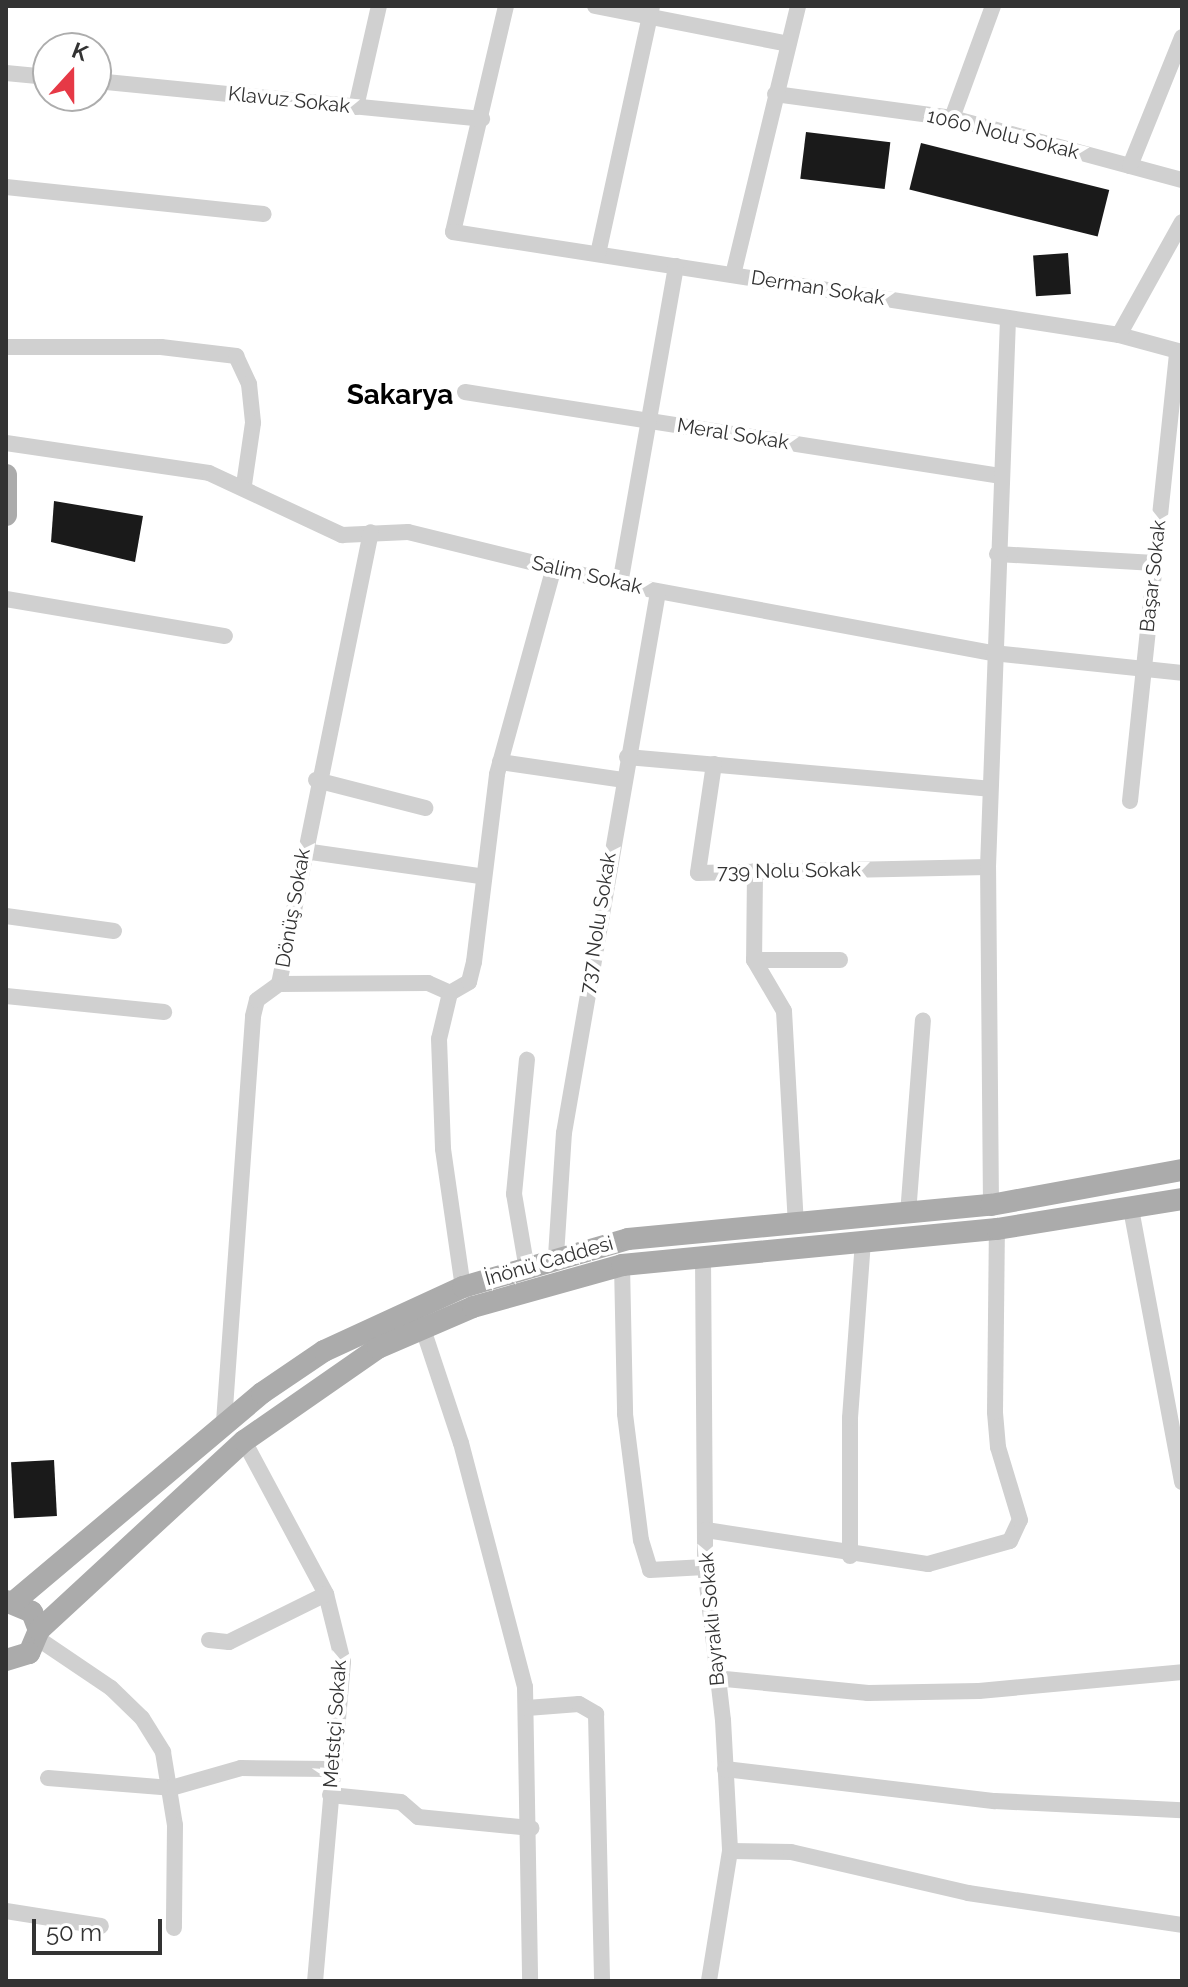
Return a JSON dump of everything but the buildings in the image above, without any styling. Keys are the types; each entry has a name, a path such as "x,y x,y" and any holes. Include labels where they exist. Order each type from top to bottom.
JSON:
{"main road":[{"path":"6,475 6,515"},
{"name":"İnönü Caddesi","path":"8,1600 224,1422 324,1351 463,1287 526,1264 652,1235 991,1205 1182,1170"},
{"name":"İnönü Caddesi","path":"11,1663 244,1441 378,1348 423,1329 523,1290 622,1265 997,1229 1182,1199"},
{"path":"8,1600 32,1612 38,1634"}],"street":[{"path":"356,107 379,6"},
{"path":"482,119 506,6"},
{"path":"595,6 650,11 788,44"},
{"path":"733,275 798,6"},
{"path":"952,118 993,6"},
{"path":"598,254 650,11"},
{"path":"1130,166 1182,37"},
{"path":"6,73 32,75"},
{"name":"Klavuz Sokak","path":"112,83 482,119"},
{"name":"1060 Nolu Sokak","path":"775,94 952,118 1182,180"},
{"name":"Derman Sokak","path":"482,119 453,232 1119,335 1179,351"},
{"path":"6,187 264,214"},
{"path":"1119,335 1182,222"},
{"path":"620,584 676,266"},
{"path":"991,1205 988,867 993,653 1008,318"},
{"path":"6,347 161,347 236,356 249,384 253,423 244,485"},
{"name":"Başar Sokak","path":"1130,801 1179,351"},
{"name":"Meral Sokak","path":"465,392 1001,476"},
{"name":"Salim Sokak","path":"6,443 209,473 244,485 312,526 342,535 408,532 658,592 993,653 1182,673"},
{"name":"Dönüş Sokak","path":"224,1422 253,1016 257,1000 279,984 316,780 371,532"},
{"path":"997,554 1155,563"},
{"path":"463,1287 443,1149 439,1039 450,993 469,982 474,962 480,876 500,762 554,567"},
{"name":"737 Nolu Sokak","path":"556,1256 564,1133 658,592"},
{"path":"6,599 225,636"},
{"path":"627,757 990,789"},
{"path":"500,762 623,780"},
{"name":"739 Nolu Sokak","path":"714,764 698,873 988,867"},
{"path":"316,780 425,808"},
{"path":"304,851 480,876"},
{"path":"755,871 754,960 784,1011 796,1223"},
{"path":"6,916 114,931"},
{"path":"754,960 840,960"},
{"path":"279,984 428,983 450,993"},
{"path":"6,996 164,1012"},
{"path":"908,1214 923,1021"},
{"path":"526,1264 514,1194 527,1060"},
{"path":"1131,1209 1182,1482"},
{"path":"706,1530 850,1556 928,1564 988,1552 1018,1531 995,1412 997,1229"},
{"path":"850,1556 850,1418 863,1242"},
{"name":"Bayraklı Sokak","path":"703,1256 705,1567 730,1851 709,1981"},
{"path":"622,1265 625,1414 641,1540 650,1570 705,1567"},
{"path":"423,1329 465,1458 527,1708 531,1828 530,1981"},
{"name":"Metstçi Sokak","path":"244,1441 326,1594 343,1662 331,1769 315,1981"},
{"path":"209,1640 229,1642 326,1594"},
{"path":"38,1634 142,1718 163,1752 171,1788 174,1928"},
{"path":"715,1678 868,1693 979,1691 1182,1672"},
{"path":"527,1708 579,1704 596,1714 602,1981"},
{"path":"48,1778 171,1788 241,1768 331,1769"},
{"path":"725,1769 995,1801 1182,1810"},
{"path":"330,1795 401,1802 418,1817 531,1828"},
{"path":"730,1851 791,1852 968,1893 1182,1925"},
{"path":"6,1911 101,1926"}],"district":[{"name":"Sakarya","path":"400,395"}]}
